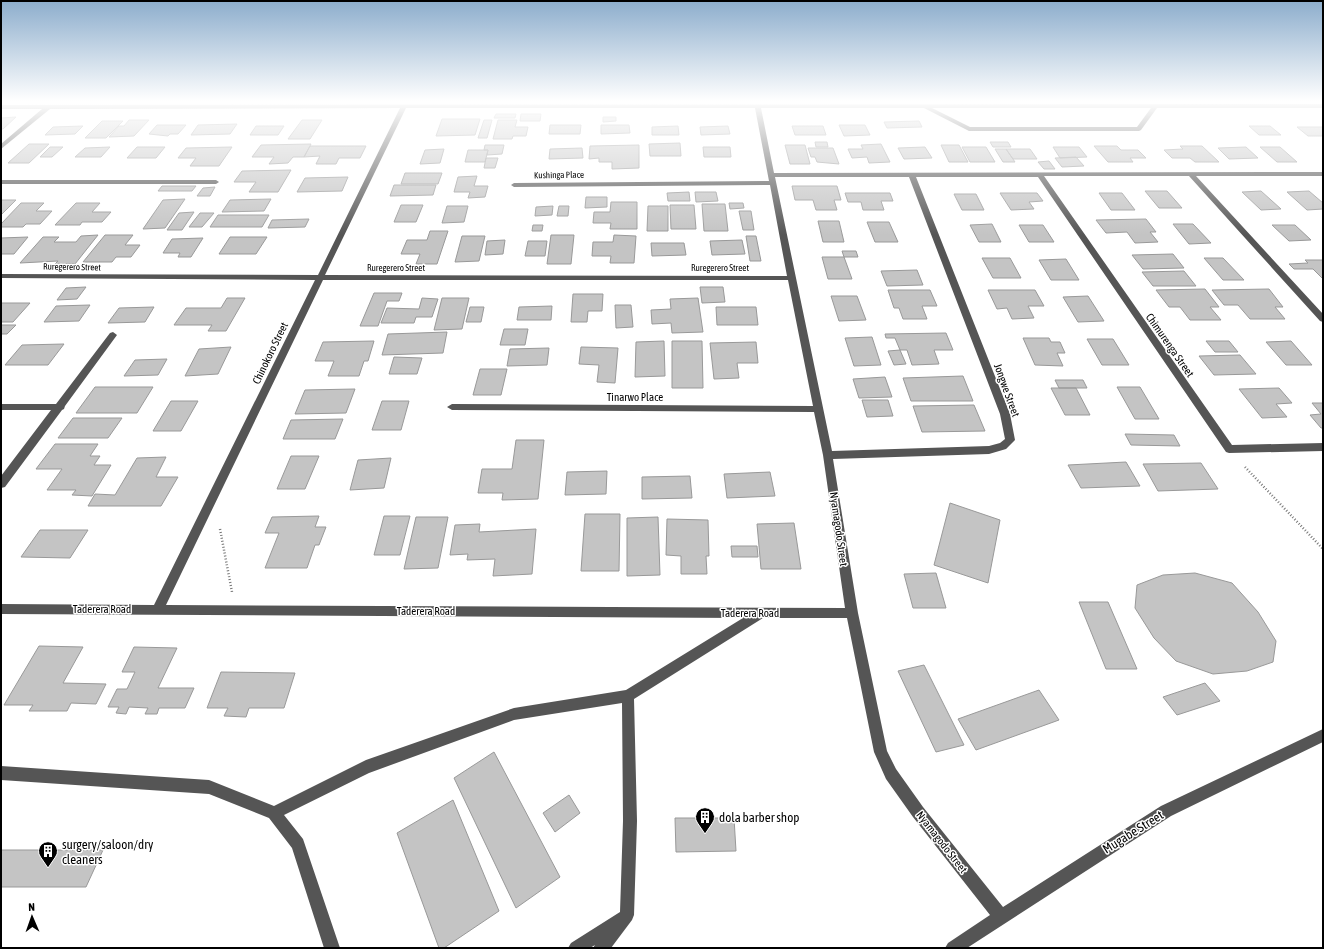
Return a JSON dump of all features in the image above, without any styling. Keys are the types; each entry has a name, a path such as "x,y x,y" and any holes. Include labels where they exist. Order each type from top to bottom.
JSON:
{"street":[{"name":"Chinokoro Street","path":"158,609 318,278 384,146"},
{"name":"Nyamagodo Street","path":"766,146 791,278 828,455 852,613 881,752 891,774 918,812 1001,917"},
{"name":"Kushinga Place","path":"514,185 912,176 1323,174"},
{"name":"Chimurenga Street","path":"1040,175 1229,449"},
{"path":"1191,175 1323,319"},
{"name":"Jongwe Street","path":"828,455 989,450 1003,446 1010,440 1005,414 912,176"},
{"path":"1,182 216,182"},
{"name":"Ruregerero Street","path":"1,276 791,278"},
{"path":"1,484 113,335"},
{"path":"1,407 60,406"},
{"name":"Tinarwo Place","path":"452,407 818,409"},
{"path":"1229,449 1323,447"},
{"name":"Taderera Road","path":"1,609 852,613"},
{"path":"274,813 366,767 514,714 628,696 761,613"},
{"path":"601,948 626,915 630,821 628,696"},
{"name":"Mugabe Street","path":"954,948 1166,811 1323,735"},
{"path":"1,773 209,787 274,813 298,844 332,948"},
{"path":"576,948 626,915"}],"path":[{"path":"1229,449 1323,549"},
{"path":"208,507 220,528 236,610"}],"building":[{"path":"26,146 47,146 29,163 8,163"},
{"path":"260,146 310,146 304,157 293,157 288,163 269,164 274,157 252,157"},
{"path":"310,146 366,146 360,158 339,158 336,164 316,164 320,156 304,157"},
{"path":"485,146 504,146 502,154 487,155 488,150 484,150"},
{"path":"590,146 639,146 639,168 612,169 612,162 599,162 599,158 589,159"},
{"path":"649,146 680,146 681,156 650,156"},
{"path":"785,146 805,146 810,164 790,164"},
{"path":"862,146 882,146 890,162 869,163 867,157 852,158 848,149 863,149"},
{"path":"942,146 960,146 968,162 949,162"},
{"path":"993,146 1011,147 993,147"},
{"path":"1094,146 1117,146 1121,150 1138,150 1146,158 1130,158 1133,162 1108,162"},
{"path":"1180,146 1202,146 1219,162 1195,162 1190,158 1172,158 1164,150 1183,149"},
{"path":"50,147 63,147 52,157 40,157"},
{"path":"110,147 101,157 75,157 85,148"},
{"path":"137,147 165,147 156,158 127,158"},
{"path":"232,147 219,166 190,166 196,158 178,158 186,148"},
{"path":"703,147 730,147 731,157 704,157"},
{"path":"925,147 932,158 904,159 898,148"},
{"path":"962,147 986,147 995,162 970,162"},
{"path":"1053,147 1079,147 1087,157 1060,158"},
{"path":"1246,147 1258,158 1229,159 1218,148"},
{"path":"1260,147 1280,147 1297,162 1277,162"},
{"path":"582,148 583,158 549,159 550,149"},
{"path":"808,148 833,148 839,164 817,162 815,157 811,157"},
{"path":"444,149 440,163 420,164 425,150"},
{"path":"995,149 1006,149 1015,162 1003,162"},
{"path":"1006,149 1030,149 1037,159 1013,159"},
{"path":"468,150 488,150 485,162 465,162"},
{"path":"1076,157 1084,166 1062,167 1055,158"},
{"path":"486,158 498,158 495,168 484,168"},
{"path":"1049,161 1055,169 1044,169 1038,162"},
{"path":"291,170 278,192 249,192 256,182 234,182 242,171"},
{"path":"405,173 442,173 438,184 401,184"},
{"path":"477,176 474,186 488,186 485,197 468,198 470,192 454,192 458,177"},
{"path":"348,177 342,191 297,192 305,178"},
{"path":"394,185 436,185 433,195 390,196"},
{"path":"162,186 196,186 192,191 158,191"},
{"path":"792,186 837,186 841,200 834,200 837,210 816,210 813,200 795,200"},
{"path":"215,187 210,196 197,196 203,188"},
{"path":"1145,191 1167,191 1182,208 1159,208"},
{"path":"1261,191 1281,209 1261,210 1242,192"},
{"path":"1309,191 1323,203 1323,209 1307,210 1287,192"},
{"path":"689,192 690,201 668,201 667,193"},
{"path":"695,192 716,192 718,201 696,202"},
{"path":"845,193 890,193 893,201 881,201 884,210 863,210 861,202 848,202"},
{"path":"1000,193 1037,193 1043,201 1029,202 1034,209 1011,210"},
{"path":"1099,193 1122,193 1135,210 1111,210"},
{"path":"954,194 976,194 984,210 962,210"},
{"path":"586,197 607,197 607,207 585,208"},
{"path":"185,199 165,228 143,229 163,200"},
{"path":"271,199 264,211 222,212 230,200"},
{"path":"1,200 16,200 1,215"},
{"path":"611,202 637,202 637,229 610,229 611,223 593,223 594,212 610,212"},
{"path":"21,203 44,203 36,211 52,211 40,224 26,224 23,227 1,227 1,224"},
{"path":"76,203 100,203 92,212 111,212 102,222 82,222 80,225 55,225"},
{"path":"729,203 743,203 744,208 730,209"},
{"path":"702,204 725,204 728,231 704,231"},
{"path":"401,205 423,205 416,222 394,222"},
{"path":"670,205 694,205 696,229 671,229"},
{"path":"447,206 468,206 464,222 442,223"},
{"path":"553,206 552,215 535,216 536,207"},
{"path":"559,206 569,206 568,216 557,216"},
{"path":"648,206 668,206 668,231 647,231"},
{"path":"739,211 751,211 754,230 743,230"},
{"path":"194,212 182,230 167,230 179,213"},
{"path":"200,213 214,213 202,227 189,227"},
{"path":"218,215 269,215 262,227 210,227"},
{"path":"309,219 305,227 268,228 272,220"},
{"path":"1146,219 1156,232 1150,232 1158,242 1135,243 1127,232 1106,233 1096,220"},
{"path":"818,221 839,221 844,242 823,242"},
{"path":"867,222 889,222 898,242 875,242"},
{"path":"992,224 1001,242 979,242 970,225"},
{"path":"1173,224 1193,224 1211,243 1189,244"},
{"path":"533,225 543,225 542,231 532,231"},
{"path":"1019,225 1043,225 1054,242 1029,242"},
{"path":"1272,225 1295,225 1311,240 1289,241"},
{"path":"430,231 448,231 437,264 416,264 420,254 401,254 407,240 427,240"},
{"path":"98,235 75,264 55,264 58,261 20,263 43,237 59,237 54,242 76,242 81,236"},
{"path":"105,235 133,235 125,245 140,245 131,257 116,257 112,262 83,262"},
{"path":"551,235 574,235 571,264 547,264"},
{"path":"614,235 636,236 634,263 610,263 611,256 592,256 593,242 613,242"},
{"path":"462,236 485,236 479,261 455,262"},
{"path":"746,236 756,236 761,261 750,261"},
{"path":"28,237 14,254 1,254 1,238"},
{"path":"230,237 267,237 256,254 219,254"},
{"path":"203,238 191,257 178,257 180,253 163,253 172,239"},
{"path":"505,240 503,254 485,255 487,241"},
{"path":"742,240 745,254 712,255 710,241"},
{"path":"528,241 547,241 545,256 525,256"},
{"path":"651,243 684,243 686,255 652,256"},
{"path":"842,251 856,251 858,257 844,257"},
{"path":"1173,254 1184,268 1143,269 1132,255"},
{"path":"822,257 844,257 852,279 828,279"},
{"path":"982,258 1010,258 1021,278 993,278"},
{"path":"1204,258 1223,258 1244,280 1223,280"},
{"path":"1066,259 1079,280 1051,280 1039,260"},
{"path":"1305,260 1323,260 1323,279 1313,269 1294,269 1289,264 1308,263"},
{"path":"917,270 923,285 887,286 881,271"},
{"path":"1184,271 1196,286 1153,286 1142,272"},
{"path":"86,287 77,299 57,300 66,288"},
{"path":"700,287 723,287 725,302 702,303"},
{"path":"1205,289 1219,307 1210,307 1221,320 1190,320 1180,307 1169,307 1156,290"},
{"path":"1269,289 1283,307 1275,307 1285,319 1250,319 1238,305 1224,305 1212,290"},
{"path":"888,290 930,290 937,306 922,306 927,319 903,319 899,308 894,308"},
{"path":"988,290 1035,290 1044,306 1028,306 1034,318 1012,319 1007,308 997,309"},
{"path":"374,293 402,293 399,301 387,301 378,326 360,326"},
{"path":"573,294 603,294 602,311 588,311 587,322 571,322"},
{"path":"831,296 857,296 866,320 839,321"},
{"path":"1088,296 1104,321 1078,322 1063,297"},
{"path":"227,298 245,298 226,331 208,331 212,325 174,325 186,308 221,308"},
{"path":"422,298 438,299 432,317 416,317 414,323 381,323 387,308 419,309"},
{"path":"442,298 469,298 462,329 434,330"},
{"path":"698,298 703,332 672,333 671,323 652,324 651,310 671,309 670,299"},
{"path":"1,303 30,303 13,322 1,322"},
{"path":"90,305 79,321 44,322 56,306"},
{"path":"615,305 631,305 633,327 616,328"},
{"path":"552,306 551,320 517,320 519,307"},
{"path":"154,307 145,322 108,323 119,308"},
{"path":"470,307 484,307 481,322 466,322"},
{"path":"716,307 756,307 758,325 717,325"},
{"path":"1,325 16,325 7,334 1,334"},
{"path":"504,329 528,329 525,345 500,345"},
{"path":"447,332 443,353 382,355 388,334"},
{"path":"946,333 953,350 934,350 939,364 912,365 907,350 900,350 895,338 886,338 885,334"},
{"path":"872,337 881,365 854,366 845,338"},
{"path":"1023,338 1049,338 1051,342 1060,342 1065,353 1057,353 1063,366 1035,365"},
{"path":"1087,339 1113,339 1129,365 1102,365"},
{"path":"374,341 368,361 364,361 359,376 328,376 334,361 315,361 323,342"},
{"path":"664,341 665,376 635,377 636,342"},
{"path":"672,341 702,341 703,388 672,388"},
{"path":"1206,341 1229,341 1238,352 1215,352"},
{"path":"1291,341 1312,365 1286,365 1266,342"},
{"path":"756,342 758,363 737,363 739,378 714,379 710,343"},
{"path":"64,344 48,365 5,365 22,345"},
{"path":"231,347 218,374 185,376 199,349"},
{"path":"581,347 618,348 615,383 597,382 599,365 579,364"},
{"path":"549,348 547,365 507,366 510,349"},
{"path":"900,350 906,364 894,365 888,351"},
{"path":"1240,355 1256,374 1214,375 1199,356"},
{"path":"394,357 422,358 417,374 389,374"},
{"path":"167,359 158,375 124,376 135,360"},
{"path":"480,369 507,369 501,395 473,395"},
{"path":"963,376 973,401 911,401 903,378"},
{"path":"885,377 892,397 859,398 853,379"},
{"path":"1055,380 1083,380 1087,388 1059,388"},
{"path":"95,387 153,387 137,413 76,413"},
{"path":"1117,387 1140,387 1159,419 1135,419"},
{"path":"1051,388 1076,388 1090,415 1065,415"},
{"path":"1279,388 1292,403 1276,404 1287,417 1262,418 1239,389"},
{"path":"355,389 346,413 295,414 305,390"},
{"path":"862,400 888,400 893,416 867,417"},
{"path":"171,401 198,401 181,431 153,431"},
{"path":"382,401 409,401 401,430 372,430"},
{"path":"1312,403 1323,403 1323,428 1321,428 1310,415 1321,414"},
{"path":"974,405 985,431 922,432 913,406"},
{"path":"73,418 122,418 108,438 58,438"},
{"path":"343,419 335,439 283,439 291,420"},
{"path":"1125,434 1174,435 1180,446 1131,445"},
{"path":"516,440 544,440 538,499 502,500 503,493 478,493 482,469 512,469"},
{"path":"55,444 98,444 90,456 100,456 94,465 111,465 92,496 72,495 76,490 47,490 62,469 36,469"},
{"path":"291,456 319,456 305,489 277,489"},
{"path":"166,457 156,477 178,477 161,506 88,506 95,494 115,495 137,458"},
{"path":"391,458 384,488 350,490 358,460"},
{"path":"1126,462 1140,486 1081,488 1068,465"},
{"path":"1201,463 1218,489 1158,491 1143,464"},
{"path":"607,471 606,494 565,495 567,472"},
{"path":"770,472 775,496 727,498 724,474"},
{"path":"690,476 692,498 642,499 642,477"},
{"path":"950,503 1000,520 988,583 934,565"},
{"path":"585,514 620,514 619,571 581,571"},
{"path":"319,516 315,527 326,527 319,545 315,545 307,568 265,568 279,533 265,533 272,517"},
{"path":"384,516 410,516 400,555 374,555"},
{"path":"416,517 448,517 438,568 404,569"},
{"path":"658,517 660,575 627,576 627,518"},
{"path":"667,519 708,520 709,556 706,556 707,574 681,574 681,556 666,555"},
{"path":"794,523 801,569 761,569 757,524"},
{"path":"480,524 479,532 536,529 532,574 493,576 495,559 467,560 468,554 450,555 455,525"},
{"path":"40,530 88,530 70,558 21,557"},
{"path":"731,546 757,546 758,557 732,557"},
{"path":"936,573 946,608 913,608 904,574"},
{"path":"1195,573 1232,583 1258,612 1276,641 1273,662 1247,671 1213,674 1176,661 1154,638 1135,608 1137,585 1163,575"},
{"path":"1079,602 1108,602 1137,669 1106,669"},
{"path":"39,646 83,647 63,683 106,684 96,704 71,703 67,711 29,711 33,705 4,705"},
{"path":"134,647 177,648 158,688 194,688 185,708 159,708 157,714 145,714 148,708 129,707 126,714 116,713 119,707 108,707 117,689 127,689 135,672 122,672"},
{"path":"924,665 964,745 936,752 898,671"},
{"path":"221,672 295,673 284,708 249,708 246,717 224,716 228,708 207,708"},
{"path":"1205,683 1220,701 1177,715 1163,697"},
{"path":"1039,690 1059,720 976,750 958,719"},
{"path":"494,752 560,877 516,908 454,778"},
{"path":"569,795 580,813 555,832 543,813"},
{"path":"453,800 499,911 444,948 439,948 397,833"},
{"name":"dola barber shop","path":"675,818 734,818 736,851 676,852"},
{"name":"surgery/saloon/dry cleaners","path":"1,850 103,850 86,887 1,887"}],"place":[{"name":"dola barber shop","path":"705,834"},
{"name":"surgery/saloon/dry cleaners","path":"48,868"}]}
